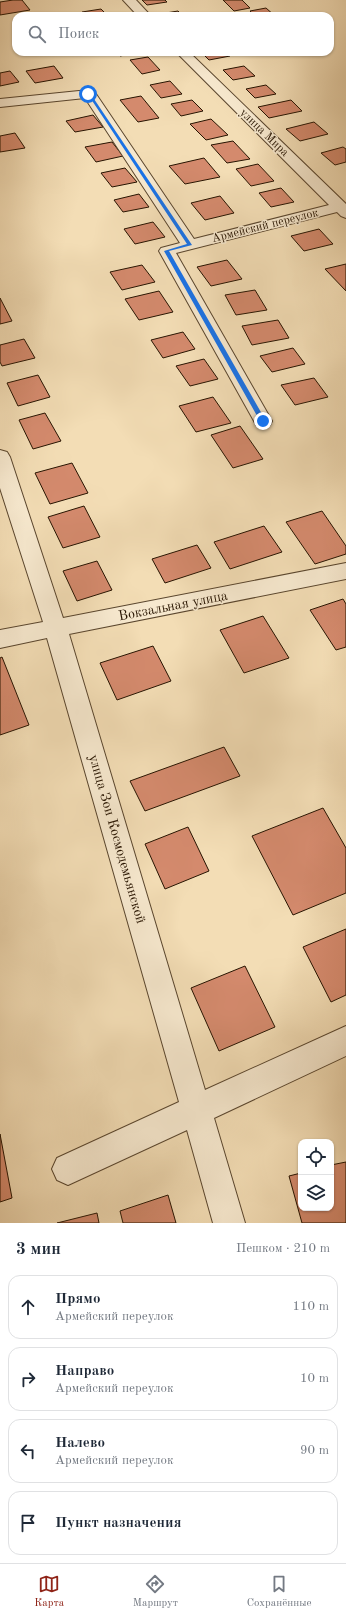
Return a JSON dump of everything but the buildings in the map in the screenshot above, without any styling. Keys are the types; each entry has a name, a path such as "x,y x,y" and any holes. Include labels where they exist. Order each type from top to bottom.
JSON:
{"street":[{"path":"129,0 141,12"},
{"name":"улица Мира","path":"186,56 343,210"},
{"path":"0,103 88,94 190,245"},
{"name":"Армейский переулок","path":"263,421 167,251 343,210"},
{"name":"улица Зои Космодемьянской","path":"0,457 56,629 229,1223"},
{"name":"Вокзальная улица","path":"0,639 346,571"},
{"path":"68,1169 346,1041"}],"route":[{"path":"88,94 190,245 167,251 263,421"}]}
